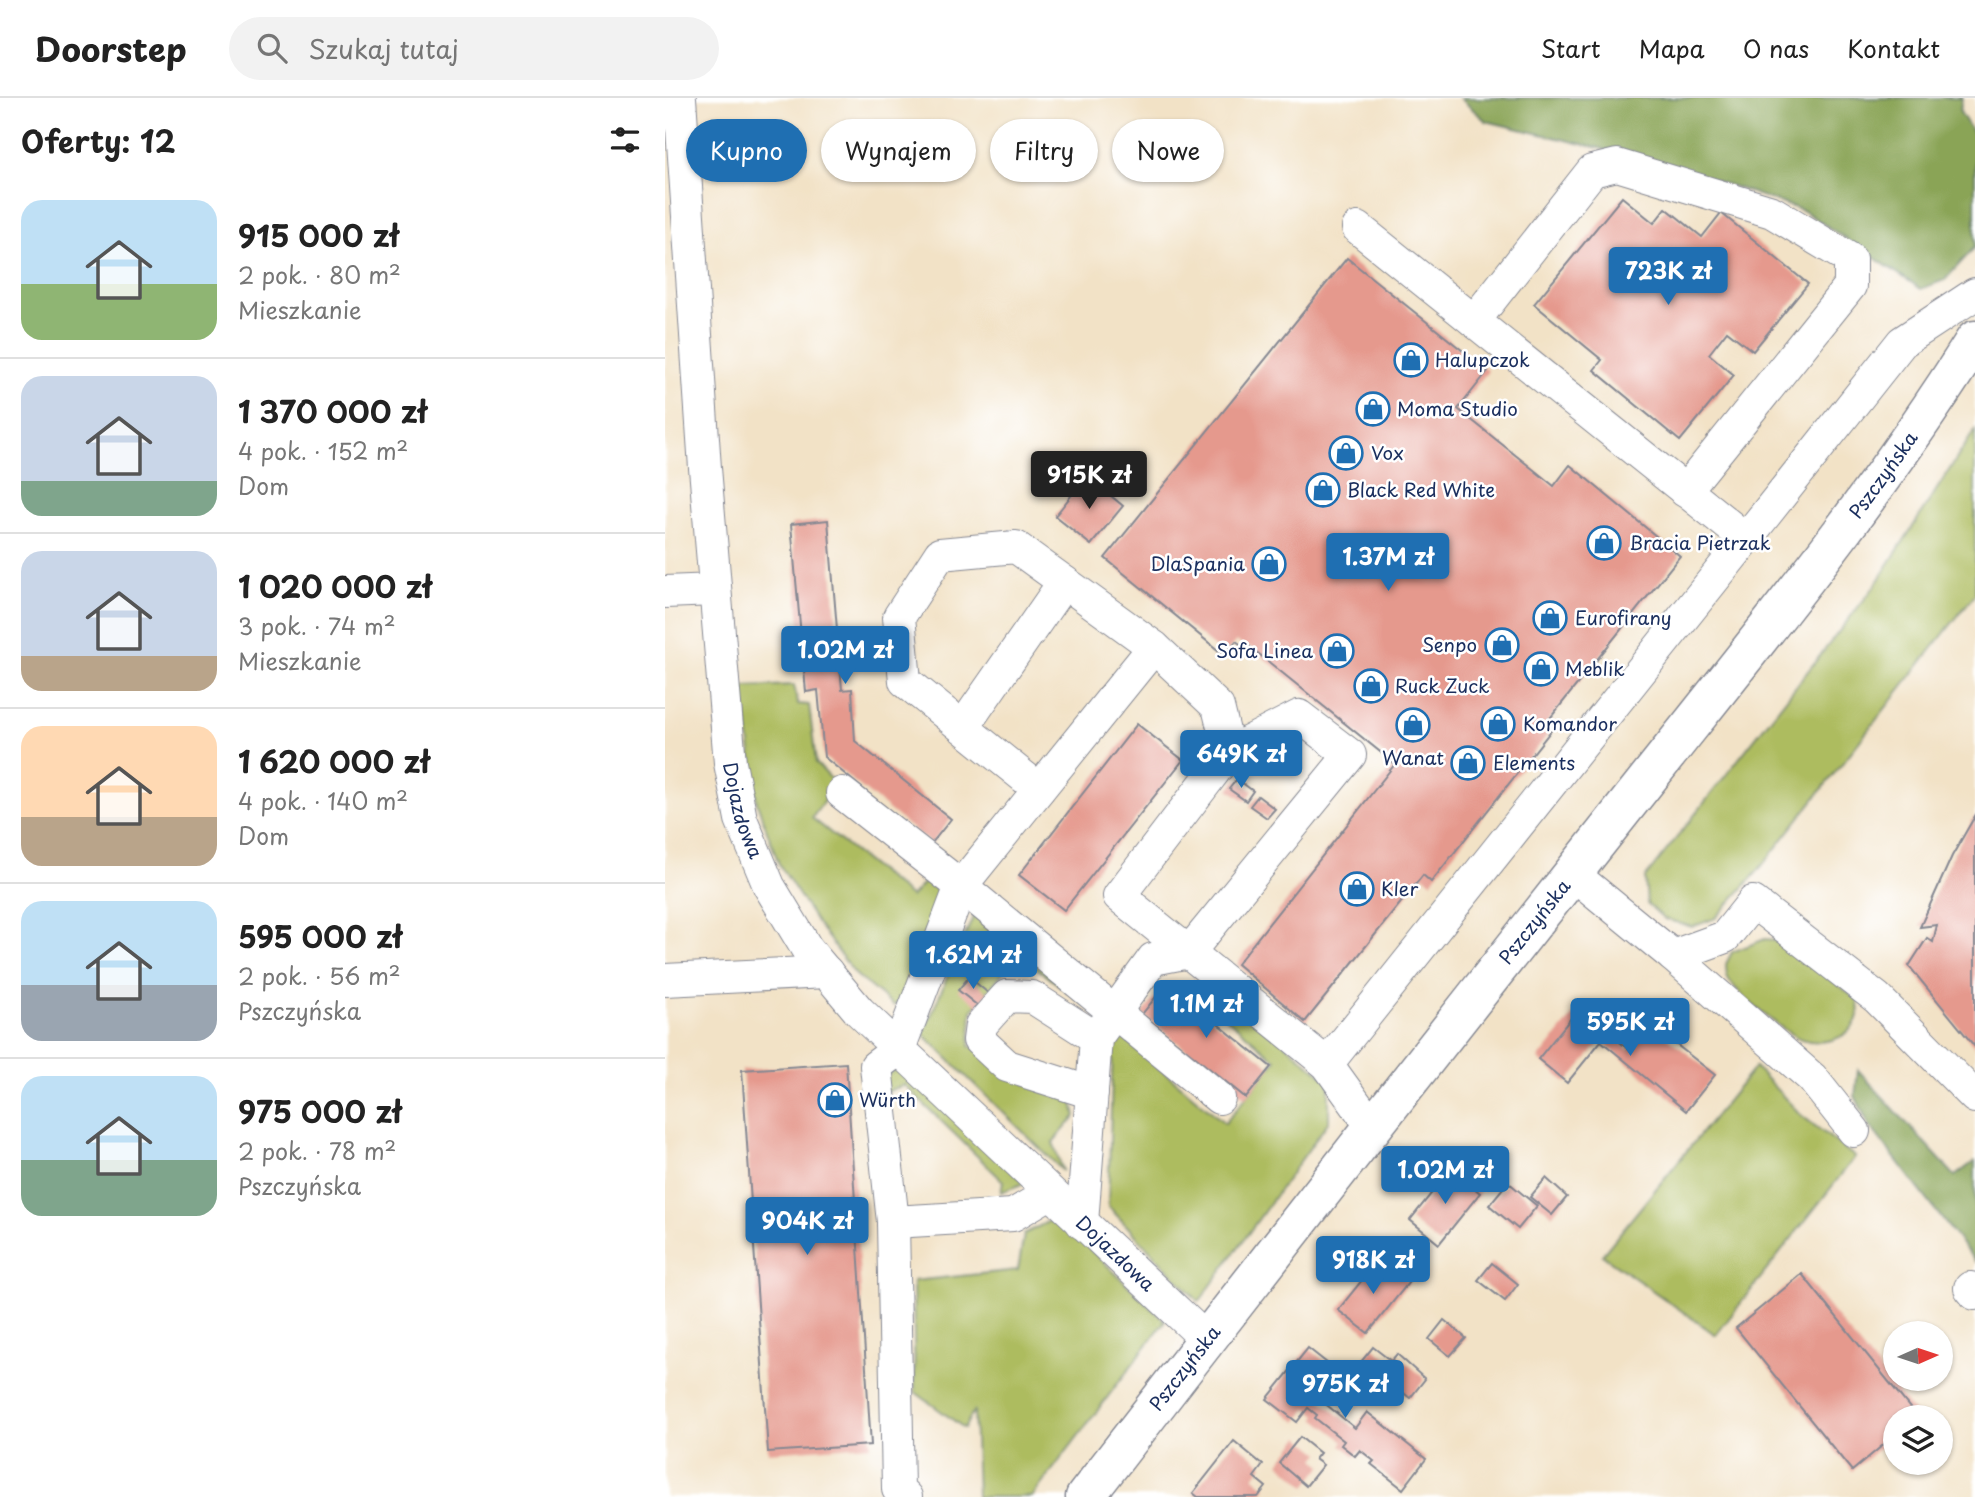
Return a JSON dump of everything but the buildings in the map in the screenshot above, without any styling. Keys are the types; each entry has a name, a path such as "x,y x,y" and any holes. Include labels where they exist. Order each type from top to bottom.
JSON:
{"main road":[{"name":"Pszczyńska","path":"1085,1497 1573,874 1795,597 1878,484 1975,341"}],"lane":[{"name":"Dojazdowa","path":"680,98 730,763 741,819 769,886 807,949 859,1011 1207,1340"},
{"path":"1474,321 1592,171 1617,165 1772,212 1850,259 1850,286 1685,491"},
{"path":"1358,228 1746,539"},
{"path":"1327,1064 1902,342 1975,294"},
{"path":"1039,789 905,681 899,617 940,554 1016,547 1154,647 1218,707 1229,752"},
{"path":"963,727 1064,582"},
{"path":"665,592 715,590"},
{"path":"897,1494 893,1222 876,1066 899,1049 961,886 1154,647"},
{"path":"1082,1223 1096,1038 1153,959 1189,952 1350,755 1299,716 1229,752 1119,896 1189,952 1327,1064 1373,1128"},
{"path":"842,793 961,886 1219,1098"},
{"path":"1573,874 1673,956 1812,1078 1854,1131"},
{"path":"1673,956 1725,937 1753,902 1877,999 1975,1097"},
{"path":"665,980 827,972"},
{"path":"1092,1093 1007,1066 979,1041 981,1026 1007,996 1032,997 1096,1038"},
{"path":"893,1222 1013,1215 1051,1193"}],"green space":[{"path":"1460,98 1962,98 1960,112 1975,136 1975,247 1945,280 1921,289 1804,211 1729,185 1599,148 1486,121"},
{"path":"1975,430 1975,594 1757,872 1716,918 1692,927 1665,919 1647,904 1645,878 1874,587"},
{"path":"794,685 798,704 809,705 816,763 836,784 812,818 911,897 926,880 938,891 911,993 893,1006 855,974 817,923 779,864 757,803 743,687"},
{"path":"976,910 1093,1011 1018,954 972,1011 970,1046 1073,1102 1076,1116 1053,1142 1063,1171 923,1034"},
{"path":"1765,939 1779,940 1857,999 1859,1011 1851,1029 1823,1042 1801,1039 1774,1021 1734,986 1726,970 1732,952"},
{"path":"1236,1003 1329,1081 1329,1121 1199,1302 1108,1206 1113,1044 1123,1037 1225,1123 1276,1060 1223,1015"},
{"path":"900,1067 1025,1183 1001,1192 1003,1181 904,1085 885,1092 877,1080"},
{"path":"1755,1067 1801,1115 1855,1157 1716,1335 1602,1255"},
{"path":"1858,1070 1955,1176 1975,1161 1975,1261 1869,1125 1855,1096"},
{"path":"1057,1217 1165,1321 1032,1497 977,1497 974,1411 964,1428 915,1392 913,1281 1018,1270 1024,1234"}],"place":[{"name":"Halupczok","path":"1411,360"},
{"name":"Moma Studio","path":"1373,409"},
{"name":"Vox","path":"1346,453"},
{"name":"Black Red White","path":"1323,490"},
{"name":"Bracia Pietrzak","path":"1604,543"},
{"name":"DlaSpania","path":"1269,564"},
{"name":"Eurofirany","path":"1550,618"},
{"name":"Senpo","path":"1502,645"},
{"name":"Sofa Linea","path":"1337,651"},
{"name":"Meblik","path":"1541,669"},
{"name":"Ruck Zuck","path":"1371,686"},
{"name":"Komandor","path":"1498,724"},
{"name":"Wanat","path":"1413,725"},
{"name":"Elements","path":"1468,763"},
{"name":"Kler","path":"1357,889"},
{"name":"Würth","path":"835,1100"}]}
